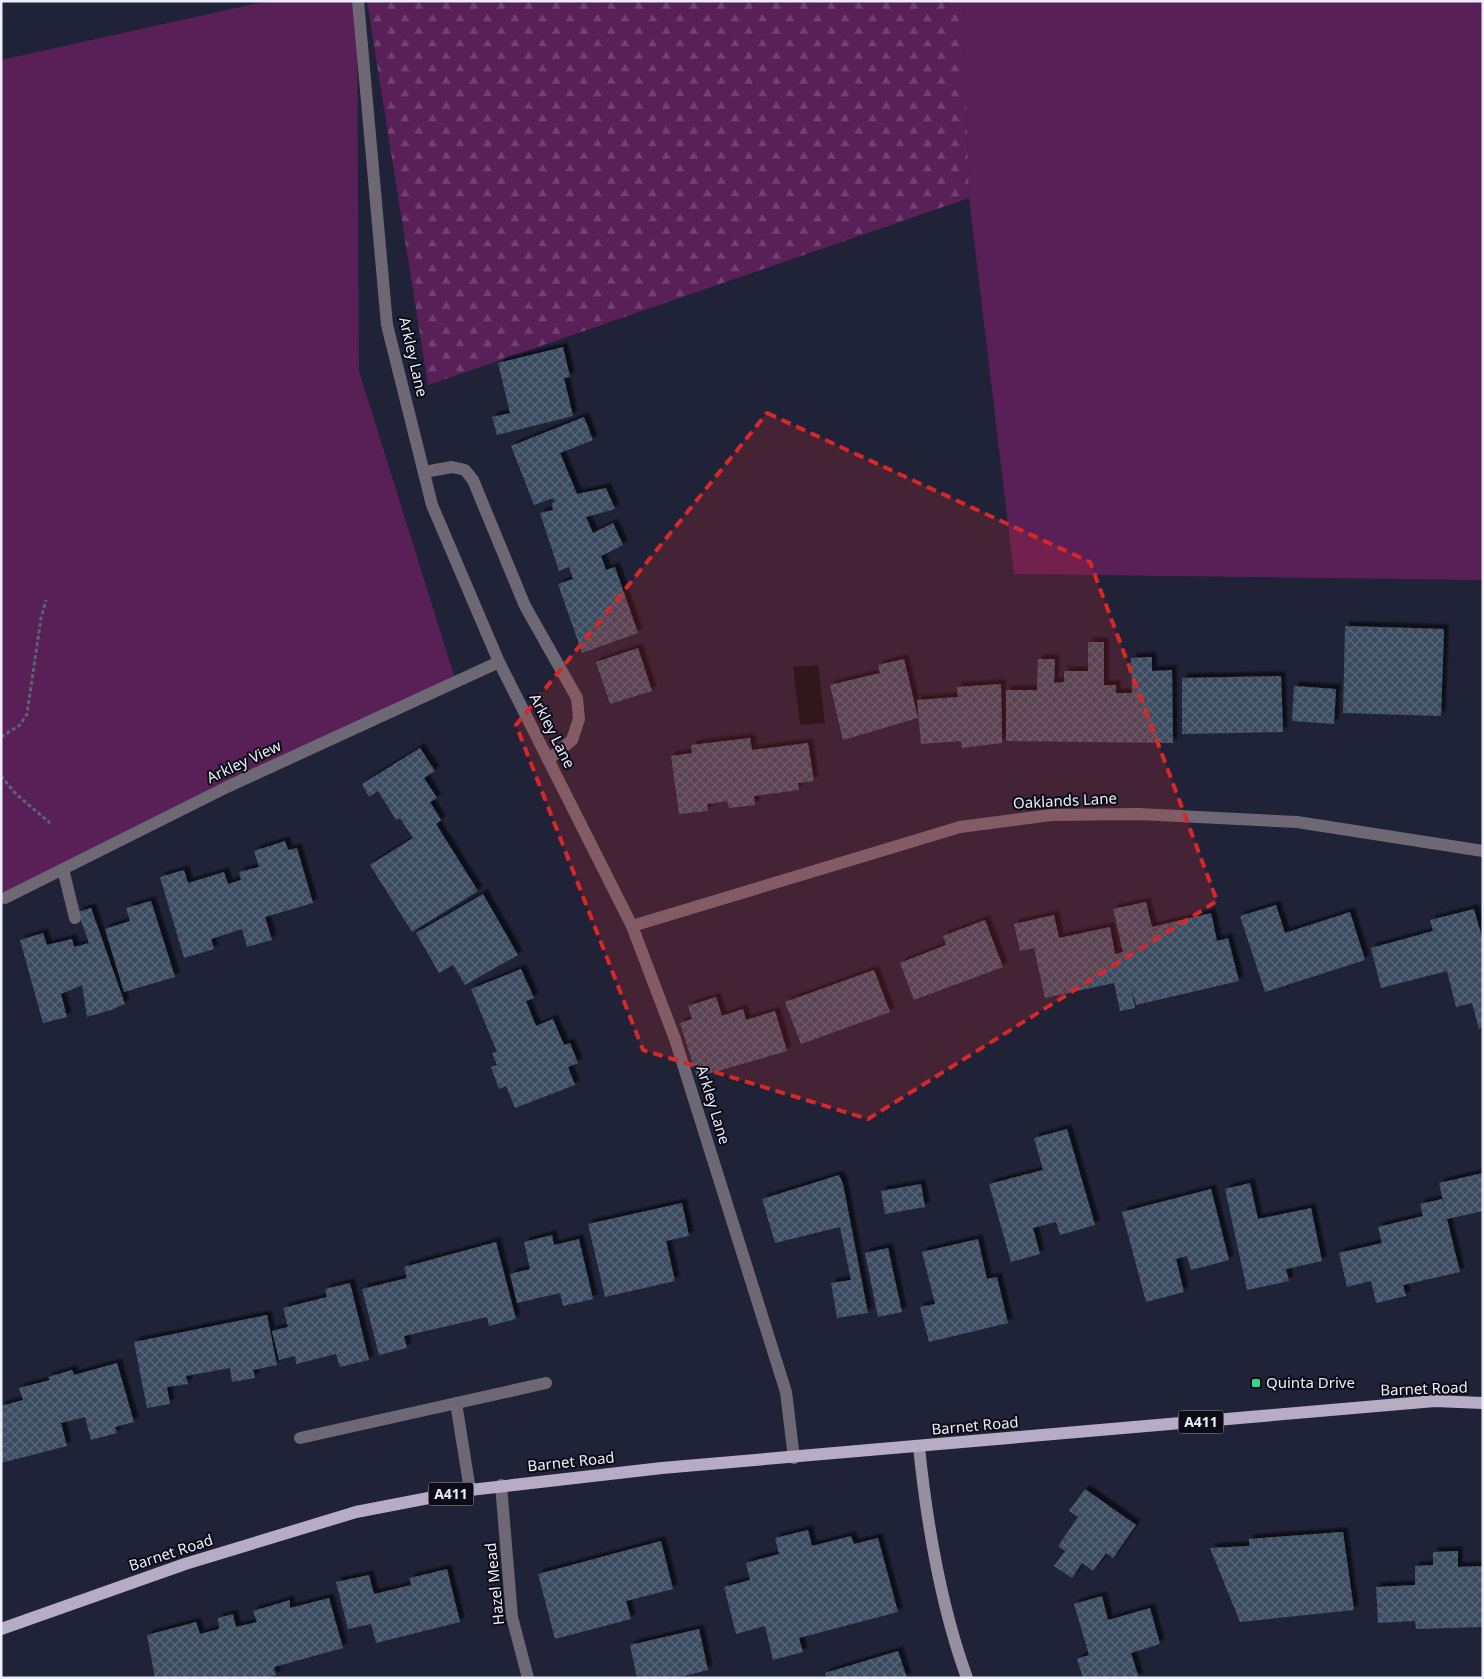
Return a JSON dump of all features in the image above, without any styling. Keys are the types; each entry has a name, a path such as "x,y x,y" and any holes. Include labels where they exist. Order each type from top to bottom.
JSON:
{"main road":[{"name":"Barnet Road","path":"1,1629 185,1564 356,1512 501,1485 662,1468 1435,1401 1483,1403"}],"street":[{"name":"Arkley Lane","path":"358,1 387,325 432,505 499,662 632,926 675,1039 786,1392 794,1458"},
{"path":"424,472 452,467 465,470 473,480 525,606 577,698 579,719 572,740 548,760"},
{"name":"Arkley View","path":"6,898 227,787 499,662"},
{"name":"Oaklands Lane","path":"632,926 960,826 1051,815 1140,814 1297,822 1483,851"},
{"path":"63,869 75,918"},
{"path":"300,1438 546,1384"},
{"path":"456,1403 470,1490"},
{"path":"919,1447 940,1583 954,1642 967,1678"},
{"name":"Hazel Mead","path":"501,1485 512,1616 528,1678"}],"path":[{"path":"1,738 20,726 28,714 41,618 46,600"},
{"path":"1,776 15,793 50,823"}],"highlighted area":[{"path":"767,413 1090,562 1217,901 868,1119 643,1050 516,725"}],"green space":[{"path":"267,1 357,1 359,371 456,682 1,901 1,60"},
{"path":"367,1 963,1 969,198 428,385"},
{"path":"963,1 1483,1 1483,580 1014,574 969,198"}],"shaded area":[{"path":"818,665 825,723 800,725 793,667"}],"building":[{"path":"563,347 570,377 564,378 573,416 497,435 492,417 510,413 498,363"},
{"path":"584,417 593,440 560,453 577,494 606,488 615,509 586,517 593,533 613,523 623,545 601,556 606,570 615,567 638,633 582,653 558,584 573,579 569,567 559,571 540,513 553,510 552,503 555,502 553,498 534,505 511,446"},
{"path":"1345,626 1444,629 1441,716 1343,713"},
{"path":"1088,642 1104,642 1104,685 1116,685 1116,693 1132,693 1131,658 1152,657 1152,671 1172,670 1173,743 1006,741 1006,690 1037,690 1038,659 1055,659 1054,683 1064,682 1064,671 1088,671"},
{"path":"638,648 652,691 610,704 596,662"},
{"path":"904,659 918,718 843,740 830,685 880,673 878,665"},
{"path":"1281,676 1283,732 1182,734 1182,678"},
{"path":"1001,684 1002,743 962,748 961,741 921,744 917,700 958,697 957,687"},
{"path":"1294,686 1336,689 1334,724 1292,721"},
{"path":"750,738 752,750 808,743 814,781 798,783 799,790 754,796 755,805 729,808 727,801 707,804 708,811 679,814 671,756 692,753 691,745"},
{"path":"420,748 435,771 424,778 437,798 430,802 441,820 436,824 478,891 412,932 370,865 413,838 400,818 396,820 378,791 369,797 362,784"},
{"path":"285,841 288,850 297,848 313,903 265,917 272,940 247,947 242,929 211,939 214,949 184,958 160,877 184,870 188,883 224,872 228,884 241,880 239,872 259,867 254,851"},
{"path":"483,894 518,955 465,985 453,965 439,973 416,933"},
{"path":"151,901 175,977 124,992 105,929 130,921 126,908"},
{"path":"1146,902 1152,927 1211,913 1217,941 1228,938 1239,981 1136,1005 1131,987 1135,1008 1120,1011 1114,983 1045,998 1034,948 1020,951 1014,924 1054,915 1059,938 1110,927 1115,954 1123,952 1113,909"},
{"path":"1276,905 1285,933 1350,912 1365,960 1265,992 1240,916"},
{"path":"91,908 125,1004 87,1017 82,985 61,994 67,1017 43,1023 20,940 43,933 47,945 72,939 74,947 89,943 78,912"},
{"path":"1474,909 1483,941 1483,1027 1479,1029 1472,1003 1456,1007 1447,971 1381,988 1371,948 1433,931 1430,920"},
{"path":"985,920 1003,967 914,1000 900,963 946,945 943,936"},
{"path":"521,969 534,998 526,1001 536,1026 553,1019 564,1045 570,1043 578,1063 568,1067 575,1085 515,1108 506,1086 499,1089 491,1067 497,1065 492,1053 497,1052 471,989"},
{"path":"874,970 890,1012 801,1044 785,1002"},
{"path":"716,997 722,1016 743,1009 746,1020 775,1011 787,1051 697,1077 680,1023 692,1019 688,1006"},
{"path":"1067,1129 1095,1225 1060,1235 1056,1222 1033,1228 1040,1254 1011,1262 989,1184 1043,1170 1034,1138"},
{"path":"1483,1173 1483,1211 1447,1219 1439,1183"},
{"path":"839,1175 843,1184 868,1313 837,1318 831,1283 851,1280 840,1227 775,1243 762,1199"},
{"path":"1250,1183 1258,1219 1311,1208 1322,1261 1286,1269 1289,1281 1247,1290 1225,1189"},
{"path":"921,1184 925,1207 885,1214 881,1191"},
{"path":"1211,1189 1229,1260 1191,1270 1187,1256 1176,1259 1184,1292 1146,1302 1122,1212"},
{"path":"1442,1199 1460,1272 1403,1285 1406,1296 1376,1303 1371,1281 1347,1287 1339,1253 1382,1243 1378,1227 1423,1216 1420,1204"},
{"path":"682,1203 689,1236 666,1241 675,1281 605,1297 588,1224"},
{"path":"552,1235 554,1245 579,1239 593,1299 563,1306 560,1293 517,1303 510,1274 530,1269 524,1242"},
{"path":"978,1239 987,1279 997,1277 1008,1323 929,1342 920,1307 935,1304 922,1252"},
{"path":"496,1242 516,1319 489,1326 487,1317 404,1336 407,1348 379,1355 362,1289 407,1278 404,1267"},
{"path":"888,1248 902,1312 878,1317 865,1253"},
{"path":"350,1283 369,1360 340,1367 336,1354 296,1364 295,1356 279,1360 272,1331 288,1327 283,1308 327,1297 325,1289"},
{"path":"267,1315 277,1365 253,1370 255,1378 232,1382 230,1368 186,1376 188,1384 167,1387 170,1404 147,1408 134,1342"},
{"path":"117,1363 134,1422 115,1427 117,1433 91,1440 85,1417 61,1423 67,1446 1,1463 1,1406 23,1400 19,1388 50,1380 48,1377 72,1370 74,1375"},
{"path":"1085,1489 1136,1525 1113,1558 1106,1553 1093,1571 1082,1563 1072,1578 1054,1566 1065,1551 1058,1546 1078,1517 1069,1511"},
{"path":"808,1530 812,1546 851,1536 854,1544 878,1538 898,1612 799,1638 803,1652 773,1660 765,1626 736,1634 724,1587 750,1580 746,1563 779,1554 775,1538"},
{"path":"1343,1532 1354,1610 1240,1622 1210,1548 1249,1546 1249,1539"},
{"path":"661,1541 673,1589 626,1601 631,1619 555,1639 538,1574"},
{"path":"1458,1551 1458,1567 1483,1566 1483,1627 1416,1629 1415,1621 1378,1623 1376,1587 1415,1585 1415,1566 1433,1565 1433,1552"},
{"path":"447,1569 460,1622 376,1643 371,1624 348,1629 336,1582 369,1575 374,1594 411,1585 410,1578"},
{"path":"1102,1596 1108,1620 1150,1608 1160,1644 1131,1653 1139,1678 1083,1678 1077,1659 1089,1655 1074,1604"},
{"path":"329,1598 343,1648 274,1667 276,1675 266,1678 155,1678 147,1635 196,1622 200,1634 219,1629 218,1618 233,1614 236,1627 257,1622 253,1611 290,1600 290,1608"},
{"path":"699,1629 708,1670 676,1678 637,1678 630,1645"},
{"path":"898,1651 907,1678 827,1678 825,1673"}],"place":[{"name":"Quinta Drive","path":"1256,1383"}]}
